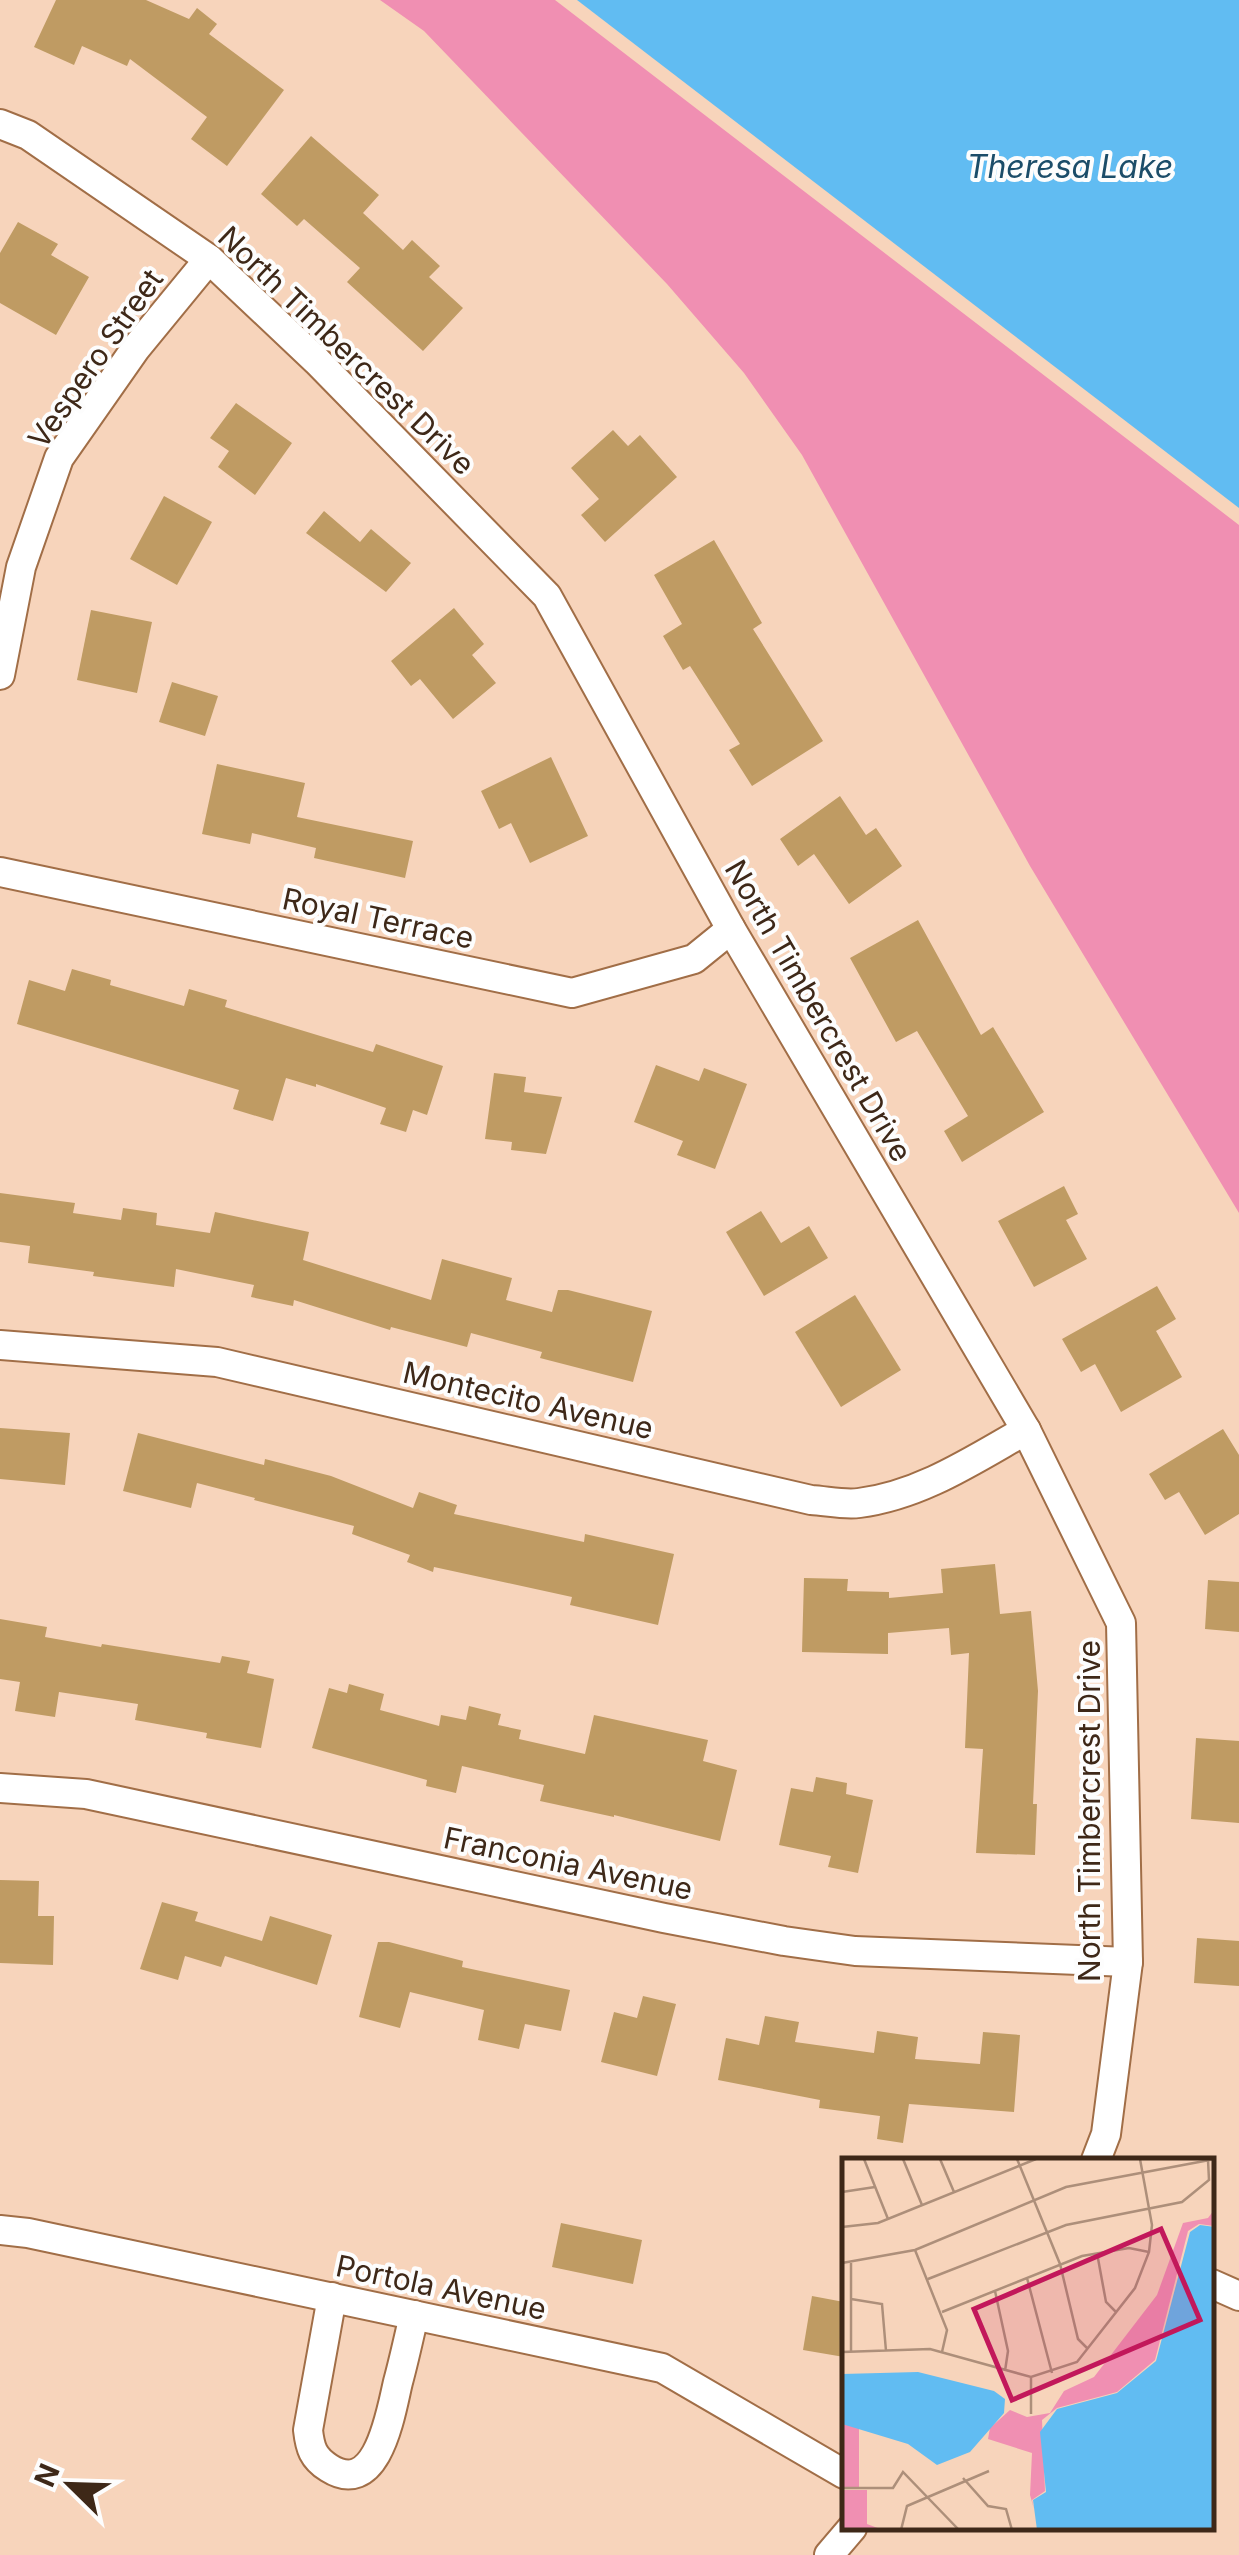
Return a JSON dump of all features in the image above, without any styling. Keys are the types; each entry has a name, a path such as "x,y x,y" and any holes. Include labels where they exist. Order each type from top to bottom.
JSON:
{"street":[{"name":"North Timbercrest Drive","path":"0,124 28,134 210,259 317,361 547,596 732,929 1026,1430 1121,1623 1128,1962 1106,2134 1097,2158"},
{"name":"Vespero Street","path":"0,675 21,567 59,458 136,348 210,259"},
{"name":"Royal Terrace","path":"0,872 572,993 694,958 732,929"},
{"name":"Montecito Avenue","path":"0,1345 217,1362 793,1496 855,1504 928,1484 1026,1430"},
{"name":"Franconia Avenue","path":"0,1788 86,1794 784,1941 855,1951 1128,1962"},
{"name":"Portola Avenue","path":"0,2230 662,2368 842,2473"},
{"path":"1214,2285 1239,2296"},
{"path":"332,2298 308,2430 310,2448 316,2458 336,2472 358,2472 378,2453 387,2431 414,2314"},
{"path":"829,2555 850,2530"}],"shaded area":[{"path":"380,0 555,0 1239,525 1239,1213 1030,866 802,455 744,373 667,284 424,31"}],"water":[{"name":"Theresa Lake","path":"577,0 1239,0 1239,508"}],"building":[{"path":"56,0 146,0 189,19 197,8 217,24 209,34 284,90 227,166 191,139 207,117 130,59 127,66 82,46 74,65 34,47"},
{"path":"311,136 379,195 363,213 403,250 412,240 440,266 429,277 463,308 423,351 347,282 360,268 304,219 297,226 261,194"},
{"path":"18,222 58,244 51,255 89,277 56,335 0,303 0,253"},
{"path":"236,403 292,443 255,495 218,467 229,451 210,438"},
{"path":"613,430 628,446 640,435 677,477 605,542 581,515 599,499 571,468"},
{"path":"164,496 212,522 177,585 130,559"},
{"path":"324,511 360,542 371,529 411,563 386,592 306,533"},
{"path":"714,540 762,623 753,629 823,741 752,786 729,750 740,744 690,666 683,670 663,636 682,624 654,575"},
{"path":"454,608 484,644 472,655 496,683 453,719 420,679 411,686 391,661"},
{"path":"91,610 152,622 137,693 77,680"},
{"path":"172,682 218,696 205,736 159,722"},
{"path":"551,757 588,836 530,863 511,823 499,829 481,791"},
{"path":"217,764 305,783 297,817 413,841 405,878 314,858 316,848 252,833 250,844 202,834"},
{"path":"840,796 866,835 876,828 902,866 849,904 814,854 798,866 780,839"},
{"path":"918,920 981,1035 993,1027 1044,1112 962,1162 944,1131 968,1116 917,1031 896,1042 850,958"},
{"path":"72,969 111,980 110,985 184,1006 189,989 227,1000 225,1007 373,1052 376,1044 443,1066 427,1115 413,1110 406,1132 380,1124 386,1108 286,1078 273,1121 233,1109 239,1090 17,1024 29,980 65,991"},
{"path":"656,1065 699,1081 704,1068 747,1084 715,1169 677,1155 683,1141 634,1122"},
{"path":"494,1073 526,1077 524,1092 562,1097 546,1154 511,1150 512,1142 485,1139"},
{"path":"1064,1186 1078,1214 1066,1220 1087,1259 1034,1287 998,1221"},
{"path":"0,1193 75,1203 73,1213 121,1220 123,1208 157,1213 156,1225 210,1233 215,1212 309,1232 303,1260 431,1300 442,1259 512,1278 506,1300 552,1312 558,1290 652,1311 633,1382 540,1358 542,1352 471,1333 467,1347 391,1327 390,1330 294,1300 293,1306 251,1297 254,1285 176,1269 174,1287 28,1263 30,1246 0,1242"},
{"path":"761,1211 781,1243 809,1226 828,1258 764,1296 726,1232"},
{"path":"1157,1286 1176,1319 1156,1331 1182,1377 1121,1412 1095,1364 1081,1372 1062,1339"},
{"path":"855,1295 901,1370 841,1407 795,1332"},
{"path":"0,1428 70,1433 65,1485 0,1479"},
{"path":"1223,1429 1239,1455 1239,1514 1205,1535 1179,1492 1165,1500 1149,1474"},
{"path":"138,1433 264,1465 265,1459 331,1476 413,1508 419,1492 457,1505 454,1514 584,1542 585,1534 674,1554 658,1625 570,1605 572,1597 434,1567 433,1572 407,1562 410,1555 352,1534 354,1526 197,1483 191,1508 123,1491"},
{"path":"995,1564 1000,1614 1031,1611 1038,1691 1035,1855 976,1853 983,1749 965,1748 969,1653 951,1655 949,1628 888,1633 888,1654 802,1652 804,1578 848,1579 847,1591 889,1592 889,1598 943,1593 941,1569"},
{"path":"1208,1580 1239,1582 1239,1632 1205,1629"},
{"path":"0,1619 47,1627 45,1637 101,1647 102,1644 220,1663 222,1656 250,1661 247,1673 274,1679 261,1748 135,1720 138,1704 59,1692 55,1717 15,1711 20,1682 0,1679"},
{"path":"349,1684 384,1694 380,1710 439,1726 441,1715 466,1720 469,1706 501,1714 498,1725 521,1730 519,1739 585,1754 594,1715 708,1740 703,1761 737,1770 720,1841 540,1801 544,1785 462,1766 456,1793 426,1786 427,1780 312,1748 329,1688 347,1693"},
{"path":"1196,1738 1239,1741 1239,1823 1191,1819"},
{"path":"816,1777 847,1783 846,1794 873,1800 858,1873 828,1867 831,1856 779,1845 791,1788 813,1792"},
{"path":"0,1880 39,1881 38,1916 54,1916 53,1965 0,1963"},
{"path":"162,1902 198,1912 195,1921 262,1941 270,1916 332,1935 317,1985 225,1956 221,1967 185,1956 178,1980 140,1969"},
{"path":"1197,1938 1239,1941 1239,1986 1194,1983"},
{"path":"378,1942 463,1961 462,1967 570,1990 561,2031 525,2024 519,2049 478,2040 484,2010 410,1992 400,2028 359,2017"},
{"path":"643,1996 676,2004 657,2076 601,2062 614,2012 637,2018"},
{"path":"765,2016 799,2022 795,2042 874,2053 877,2031 918,2037 915,2059 980,2064 983,2032 1020,2035 1014,2112 909,2104 903,2143 877,2139 880,2116 819,2108 820,2100 718,2080 726,2038 759,2045"},
{"path":"561,2223 642,2240 633,2284 552,2267"},
{"path":"812,2296 842,2302 842,2357 803,2350"}]}
